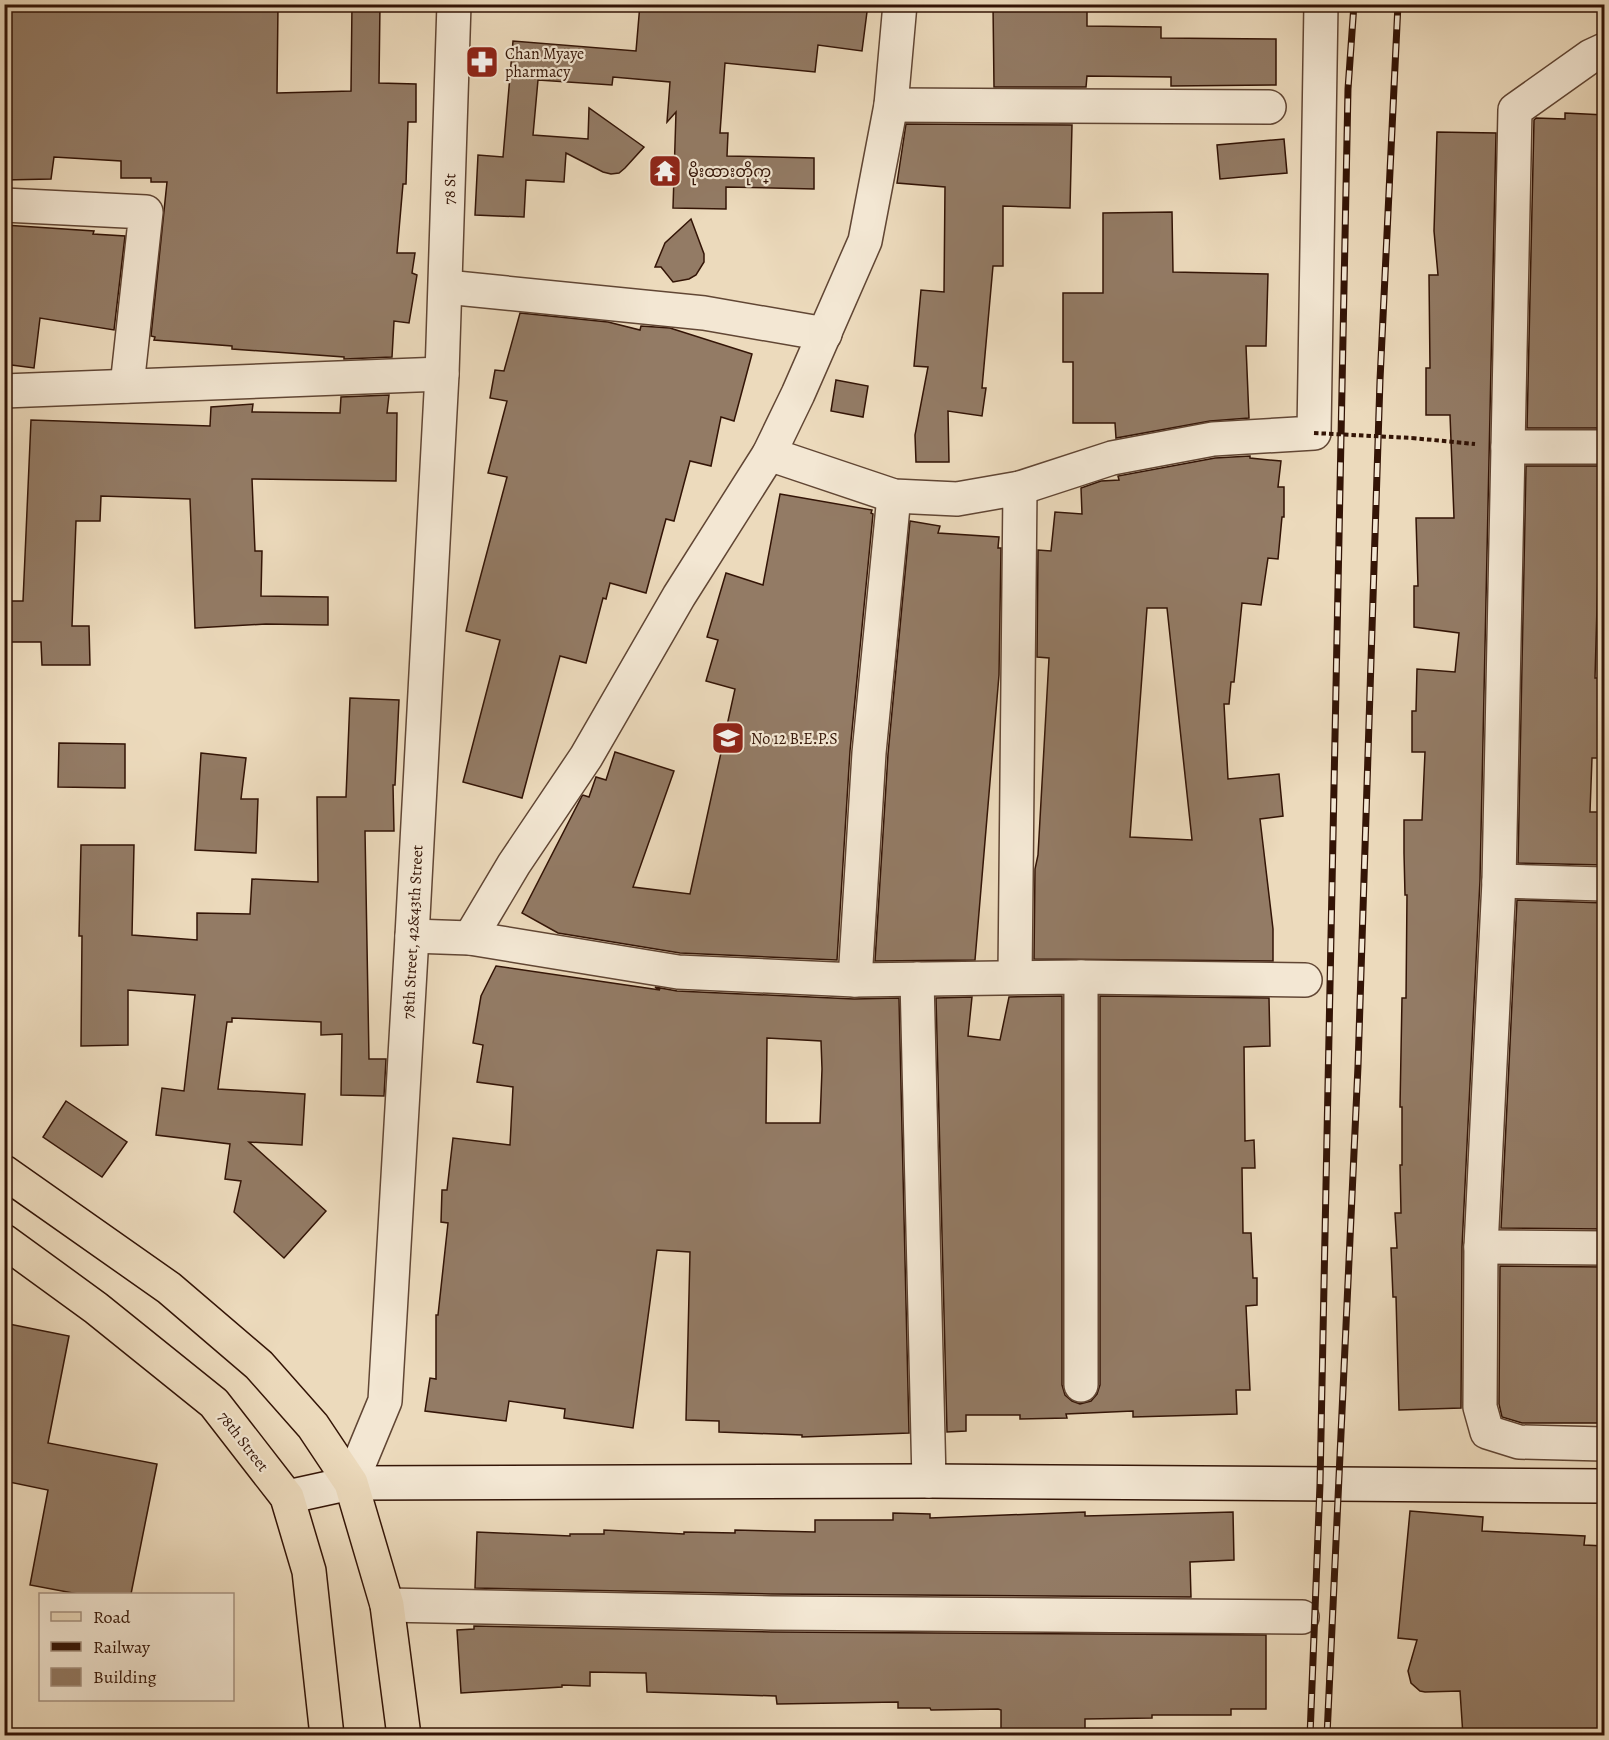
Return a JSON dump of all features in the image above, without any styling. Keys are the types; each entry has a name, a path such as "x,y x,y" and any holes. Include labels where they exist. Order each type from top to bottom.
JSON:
{"main road":[{"path":"4,1172 169,1288 259,1365 313,1426 351,1483 387,1605 404,1729"},
{"name":"78th Street","path":"4,1241 96,1308 214,1403 287,1497 309,1571 327,1732"}],"street":[{"name":"78 St","path":"442,374 454,4"},
{"path":"470,938 514,864 586,756 680,596 768,454 825,334 865,241 891,105 900,4"},
{"path":"768,454 894,496 957,499 1020,488 1112,458 1213,439 1314,434 1321,4"},
{"path":"1605,50 1591,56 1515,110 1499,881 1481,1248 1480,1407 1487,1432 1519,1442 1605,1444"},
{"path":"891,105 1269,107"},
{"path":"4,205 146,212 127,386"},
{"path":"446,287 704,313 825,334"},
{"path":"4,391 442,374"},
{"name":"78th Street, 42&43th Street","path":"351,1483 385,1401 442,374"},
{"path":"1508,447 1605,447"},
{"path":"1015,977 1020,488"},
{"path":"855,980 869,753 894,496"},
{"path":"1499,881 1605,884"},
{"path":"412,936 470,938 678,972 855,980 1015,977 1305,980"},
{"path":"1081,977 1081,1384"},
{"path":"917,980 929,1480"},
{"path":"1481,1248 1605,1248"},
{"path":"287,1497 351,1483 929,1480 1605,1486"},
{"path":"387,1605 771,1613 1302,1617"}],"path":[{"path":"1314,434 1412,438 1508,447"}],"building":[{"path":"11,4 217,4 217,9 278,5 277,93 351,91 352,4 380,4 379,83 416,84 416,122 408,122 406,184 403,184 397,253 415,253 412,273 417,275 409,323 394,321 392,357 344,359 344,357 232,349 232,346 154,340 155,337 151,336 167,182 151,182 151,178 121,178 121,161 54,157 51,179 4,180 4,20 10,20"},
{"path":"640,4 868,4 862,51 818,45 815,72 725,63 720,133 728,133 727,156 814,158 814,189 726,187 726,209 673,208 676,112 667,122 670,82 613,77 612,85 538,80 533,135 588,139 589,108 644,147 619,173 611,174 566,153 564,182 526,180 524,217 475,215 478,155 503,157 513,41 636,51"},
{"path":"993,5 1087,5 1087,26 1161,27 1161,38 1276,39 1276,85 1171,86 1171,77 1087,76 1086,87 994,87"},
{"path":"1565,113 1605,115 1605,333 1600,428 1527,428 1534,120 1536,118 1565,119"},
{"path":"906,124 1072,125 1070,208 1003,206 1003,266 993,266 982,388 986,388 982,416 948,411 949,462 916,462 915,435 928,367 914,366 921,290 944,292 945,187 897,183"},
{"path":"1437,132 1496,133 1480,880 1462,1247 1461,1408 1399,1410 1396,1297 1393,1297 1391,1248 1397,1248 1395,1213 1401,1213 1402,998 1406,998 1407,895 1405,895 1404,820 1422,820 1425,752 1412,752 1412,711 1416,711 1417,669 1455,672 1459,633 1414,627 1414,586 1418,586 1416,518 1454,518 1450,415 1426,415 1426,368 1430,368 1429,275 1438,275 1434,231"},
{"path":"1284,139 1287,173 1220,179 1217,145"},
{"path":"1172,212 1173,272 1268,274 1266,346 1246,346 1249,418 1210,421 1116,438 1115,423 1073,423 1073,362 1063,362 1063,293 1103,293 1103,213"},
{"path":"691,219 704,254 704,262 696,275 673,282 661,267 655,267 665,243"},
{"path":"4,225 94,231 93,234 125,236 114,330 40,318 34,368 4,364"},
{"path":"520,313 608,322 640,330 641,326 670,328 752,354 734,421 721,417 711,466 690,461 674,521 666,519 646,593 610,583 606,599 603,598 586,663 560,656 522,798 463,782 500,640 466,631 507,477 488,473 507,401 490,398 495,370 504,371"},
{"path":"836,380 868,386 863,417 831,411"},
{"path":"389,395 387,413 397,413 396,481 252,479 255,551 262,551 261,596 328,597 328,625 266,624 195,628 190,499 101,496 100,521 76,521 72,626 89,626 90,665 42,665 41,642 4,642 4,601 23,601 31,420 210,426 211,407 253,404 252,412 340,413 341,397"},
{"path":"1250,456 1250,458 1281,461 1278,487 1284,487 1284,517 1282,517 1278,559 1268,558 1261,605 1242,603 1234,682 1231,682 1229,704 1224,704 1228,779 1279,774 1283,816 1260,819 1273,929 1273,961 1034,959 1035,869 1038,855 1049,658 1037,657 1038,550 1051,551 1055,512 1082,514 1081,488 1101,481 1119,480 1118,476 1215,458","holes":["1147,608 1167,608 1192,840 1130,837"]},
{"path":"1526,466 1601,466 1595,678 1605,678 1605,758 1592,758 1590,812 1605,812 1605,865 1518,863"},
{"path":"780,494 872,510 873,514 850,751 837,960 680,953 558,933 522,913 582,796 589,797 596,777 606,780 615,752 674,771 633,887 690,894 735,689 706,681 718,640 707,637 726,573 763,585"},
{"path":"910,521 940,526 938,533 999,537 998,548 1001,548 999,675 975,960 875,961 888,754"},
{"path":"350,698 399,700 395,785 393,785 394,831 365,831 369,1059 386,1059 384,1096 341,1095 342,1034 321,1035 321,1022 232,1018 232,1022 227,1022 218,1089 305,1094 302,1145 249,1142 326,1211 284,1258 234,1212 241,1181 225,1179 230,1144 156,1135 162,1088 184,1091 195,995 128,990 128,1045 81,1046 82,936 79,936 81,845 134,845 132,935 197,940 197,913 250,914 252,879 318,882 317,797 346,797"},
{"path":"59,743 125,744 125,788 58,787"},
{"path":"201,753 246,758 241,799 258,799 256,853 195,850"},
{"path":"1517,900 1605,903 1605,1229 1501,1228"},
{"path":"496,966 660,990 655,987 677,991 854,999 899,998 909,1433 802,1437 802,1435 719,1432 719,1421 686,1420 690,1252 657,1250 633,1428 564,1418 565,1409 509,1401 506,1421 425,1411 430,1378 436,1379 436,1315 438,1315 448,1223 441,1222 442,1190 447,1190 453,1138 510,1145 513,1087 477,1082 483,1045 473,1043 481,996","holes":["767,1038 821,1041 820,1123 766,1123"]},
{"path":"1062,996 1062,1385 1065,1395 1080,1404 1091,1401 1100,1385 1100,996 1269,998 1270,1046 1244,1047 1245,1141 1254,1140 1255,1168 1242,1168 1243,1233 1251,1233 1253,1278 1257,1278 1257,1305 1246,1306 1250,1390 1236,1390 1237,1414 1133,1417 1133,1411 1066,1414 1067,1418 1020,1419 1020,1415 966,1415 966,1431 947,1432 936,998 972,997 968,1036 1000,1040 1009,997"},
{"path":"66,1101 127,1142 102,1177 43,1137"},
{"path":"1500,1266 1605,1267 1605,1423 1522,1423 1502,1417 1499,1404"},
{"path":"4,1323 69,1336 48,1443 157,1464 131,1593 73,1593 30,1585 48,1490 4,1481"},
{"path":"1410,1511 1483,1517 1482,1531 1585,1536 1584,1545 1605,1546 1605,1736 1463,1736 1460,1691 1425,1692 1420,1691 1411,1683 1408,1671 1417,1640 1398,1638"},
{"path":"1085,1512 1085,1516 1233,1512 1234,1560 1190,1562 1191,1597 771,1594 475,1588 477,1532 570,1536 570,1534 604,1534 604,1530 684,1534 684,1532 735,1533 735,1530 815,1532 815,1520 893,1520 893,1513 930,1514 930,1518"},
{"path":"474,1626 771,1632 1266,1635 1266,1709 1231,1709 1231,1715 1152,1715 1152,1718 1085,1719 1085,1736 1001,1736 1001,1710 998,1709 898,1708 898,1702 777,1704 776,1696 647,1692 646,1673 590,1672 590,1686 562,1685 562,1687 461,1693 457,1630 474,1629"}],"railway":[{"path":"1310,1736 1320,1484 1348,89 1354,4"},
{"path":"1327,1736 1358,1066 1380,380 1398,4"}],"place":[{"name":"Chan Myaye pharmacy","path":"482,62"},
{"name":"မိုးထားတိုက္","path":"665,171"},
{"name":"No 12 B.E.P.S","path":"728,738"}]}
